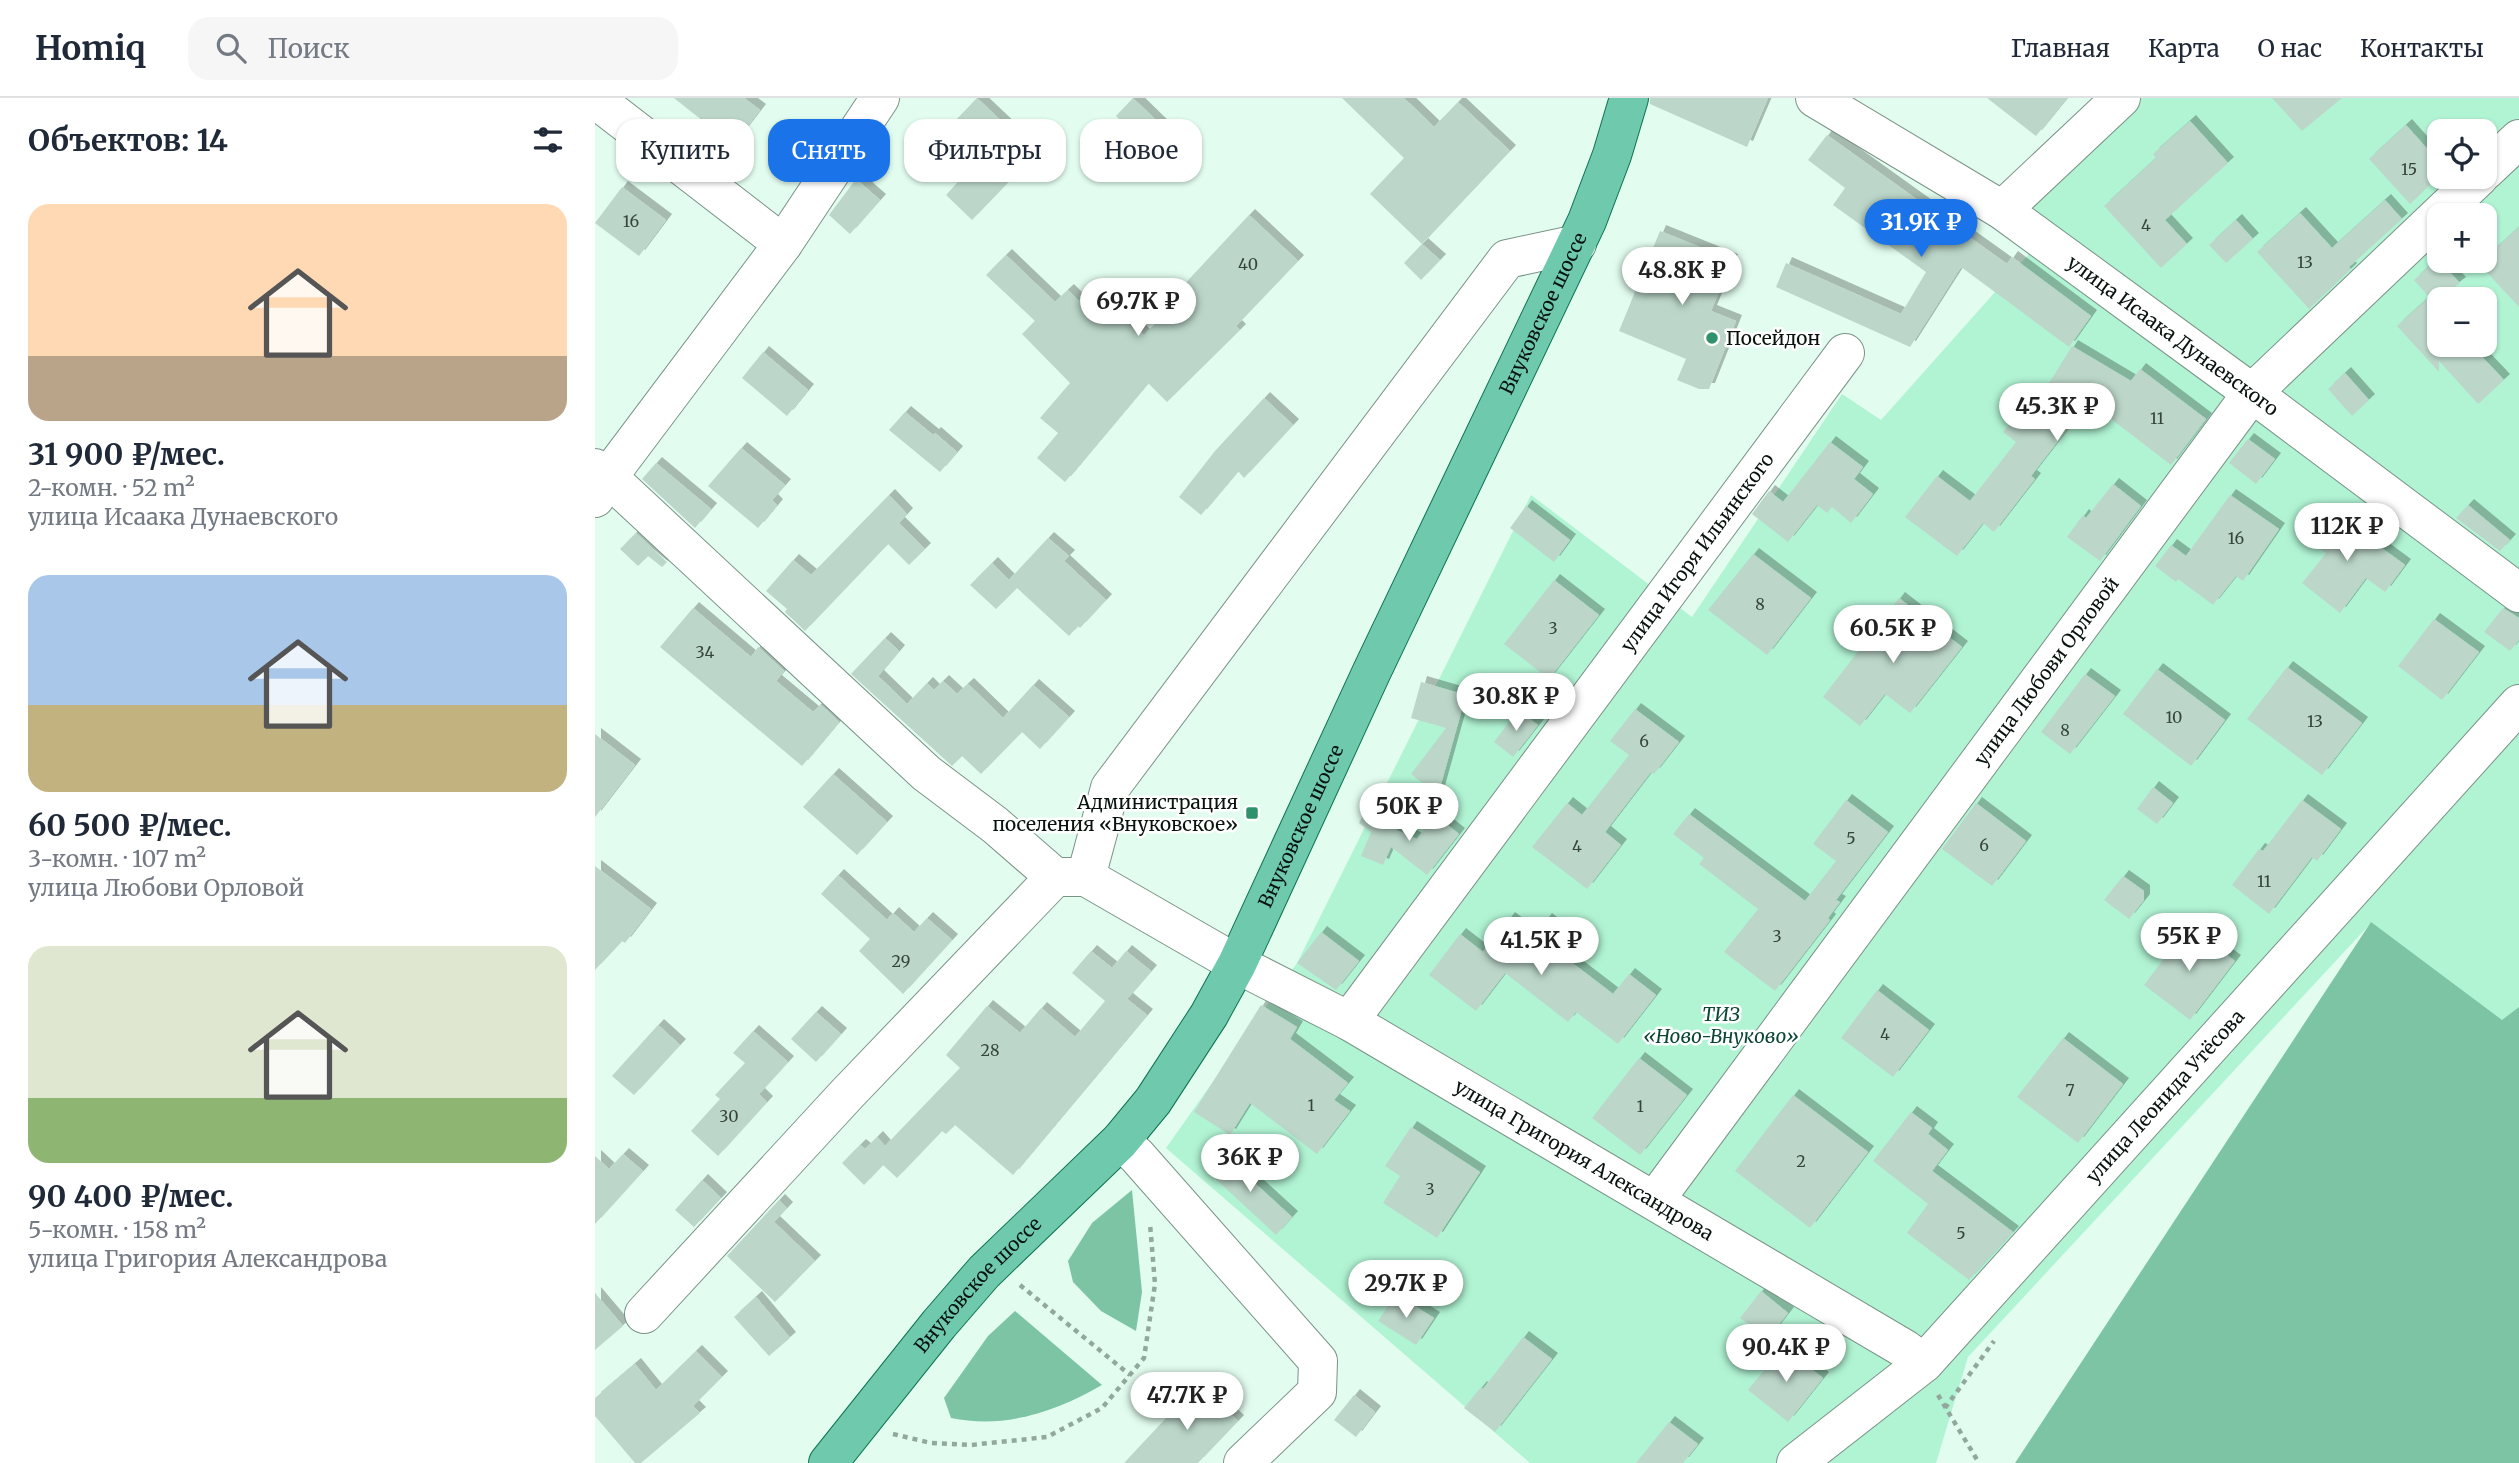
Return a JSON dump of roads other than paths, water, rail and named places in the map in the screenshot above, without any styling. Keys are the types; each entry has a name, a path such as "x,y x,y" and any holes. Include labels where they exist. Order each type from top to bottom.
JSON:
{"main road":[{"name":"Внуковское шоссе","path":"828,1463 860,1420 984,1272 1120,1141 1179,1064 1237,964 1372,671 1577,244 1612,155 1629,98"}],"street":[{"path":"599,481 783,244 880,98"},
{"name":"улица Исаака Дунаевского","path":"1815,98 2001,210 2519,593"},
{"path":"2001,210 2121,98"},
{"path":"595,99 783,244"},
{"path":"2497,160 2519,139"},
{"name":"улица Любови Орловой","path":"1654,1200 2252,393 2466,189"},
{"path":"644,1314 848,1094 1071,877 1110,788 1507,259 1577,244"},
{"name":"улица Игоря Ильинского","path":"1349,1021 1845,353"},
{"name":"улица Григория Александрова","path":"599,481 926,773 1071,877 1349,1021 1905,1349 1924,1363"},
{"name":"улица Леонида Утёсова","path":"1796,1463 1924,1363 2519,704"},
{"path":"1120,1141 1137,1156 1318,1361 1317,1392 1243,1463"}],"place":[{"name":"Посейдон","path":"1712,338"},
{"name":"Администрация поселения «Внуковское»","path":"1252,813"}],"park label":[{"name":"ТИЗ «Ново-Внуково»","path":"1721,1025"}]}
